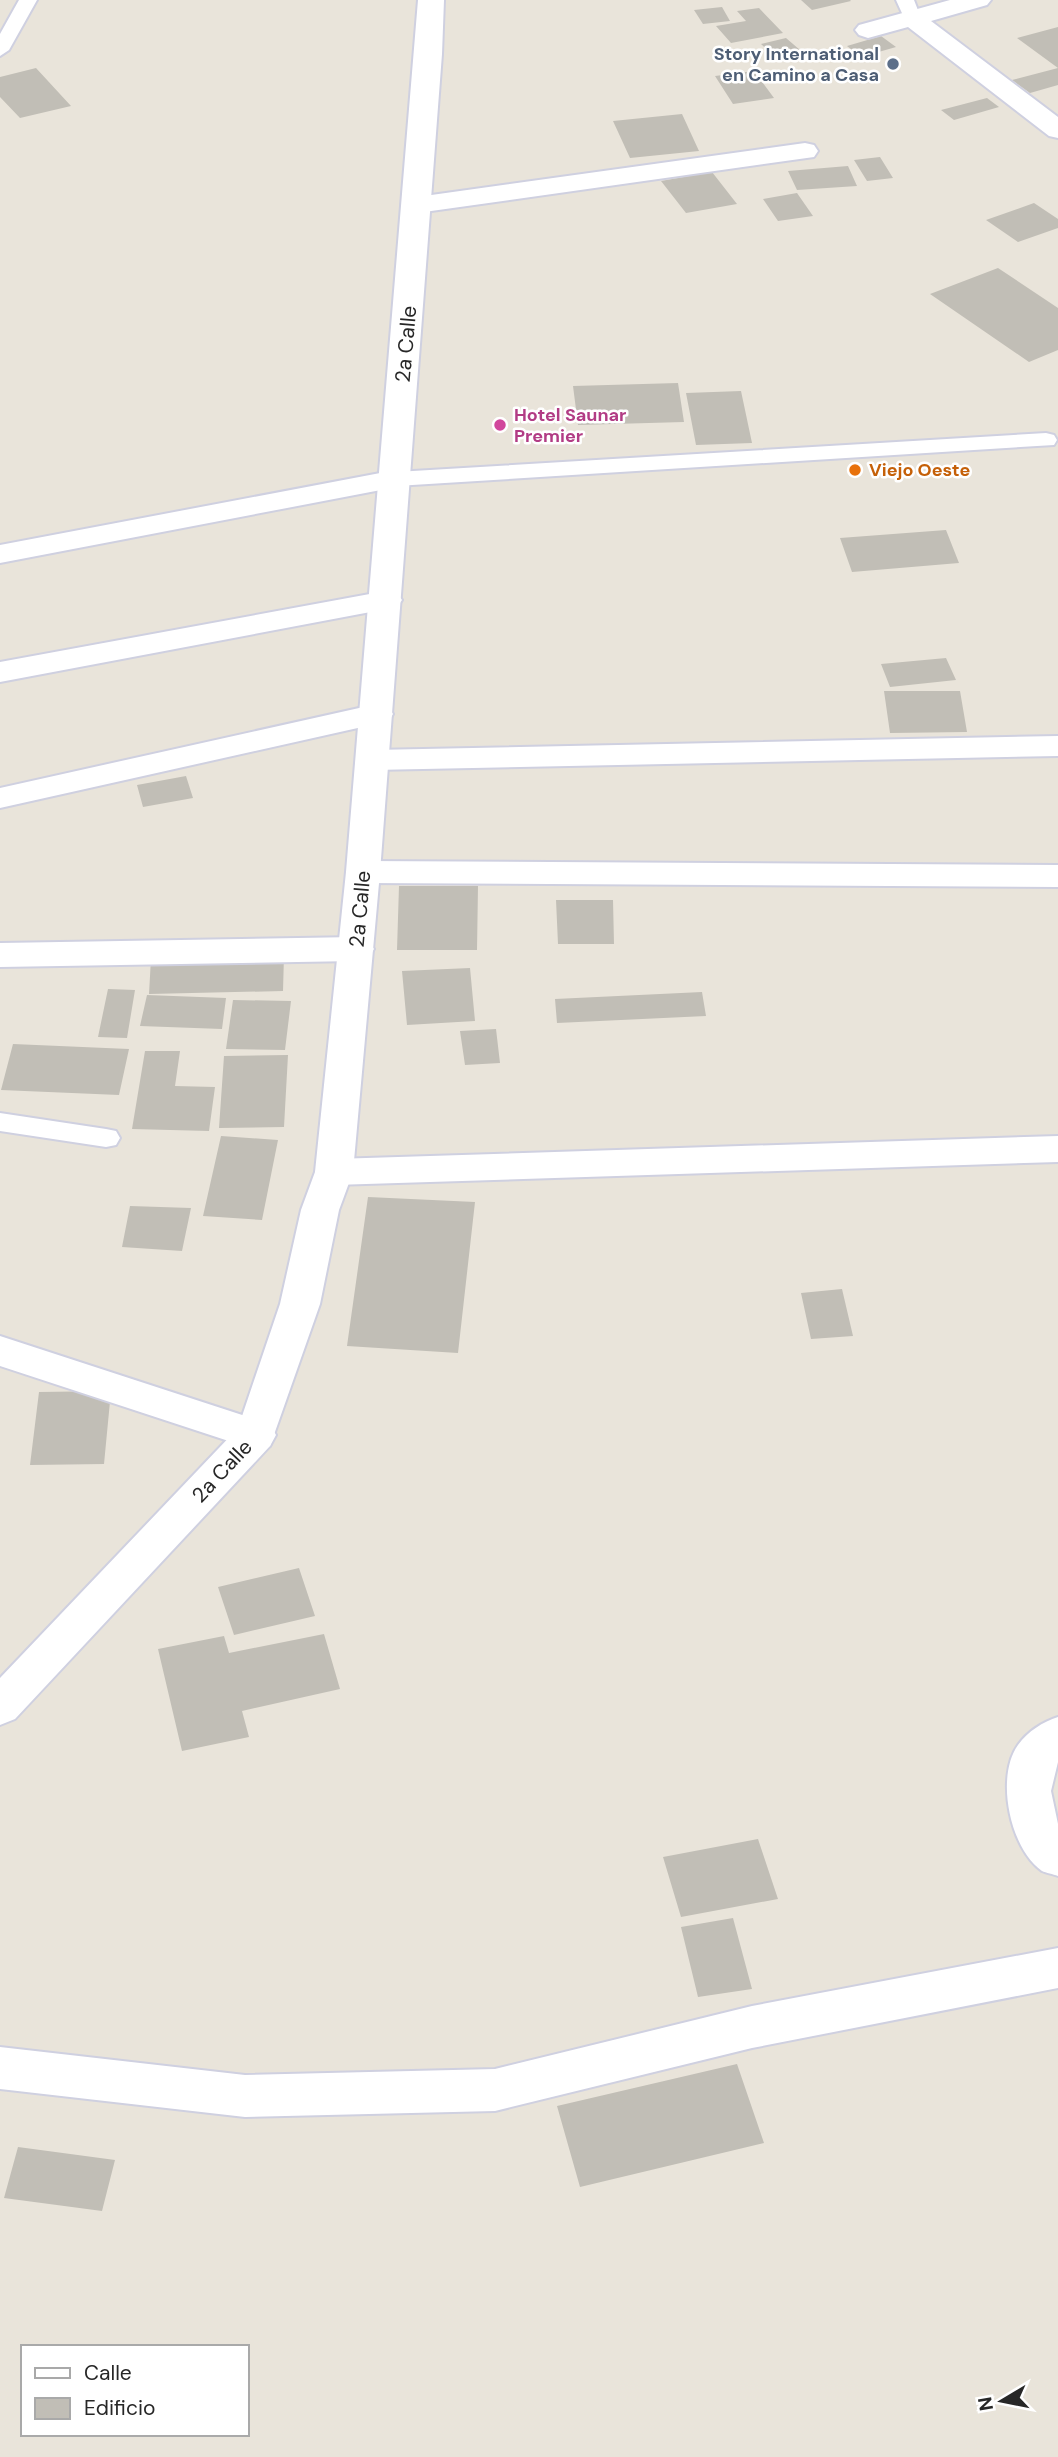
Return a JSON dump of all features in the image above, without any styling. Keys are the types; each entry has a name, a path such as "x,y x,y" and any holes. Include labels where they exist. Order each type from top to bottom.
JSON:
{"street":[{"name":"2a Calle","path":"0,1707 256,1435 300,1304 320,1210 334,1172 377,714 417,205 430,0"},
{"path":"868,30 909,9 978,0"},
{"path":"909,9 1058,130"},
{"path":"417,205 805,151"},
{"path":"0,554 396,479"},
{"path":"0,672 386,600"},
{"path":"0,798 377,714"},
{"path":"373,760 1058,746"},
{"path":"363,872 1058,876"},
{"path":"0,955 356,949"},
{"path":"334,1172 1058,1149"},
{"path":"0,1351 256,1435"},
{"path":"1058,1735 1034,1757 1029,1791 1035,1829 1058,1857"},
{"path":"0,2068 245,2096 495,2090 752,2027 1058,1968"}],"lane":[{"path":"0,50 28,0"},
{"path":"396,479 1046,440"},
{"path":"0,1122 106,1138"}],"building":[{"path":"801,0 850,0 851,1 812,10"},
{"path":"722,7 730,21 703,24 694,10"},
{"path":"759,8 783,33 731,43 716,26 746,21 737,11"},
{"path":"1058,27 1058,68 1017,38"},
{"path":"881,36 896,47 861,57 847,46"},
{"path":"786,38 807,56 781,62 761,44"},
{"path":"36,68 71,106 20,118 0,97 0,77"},
{"path":"1058,68 1058,85 1030,93 1012,80"},
{"path":"754,71 774,98 733,104 715,76"},
{"path":"987,98 999,107 954,120 941,110"},
{"path":"682,114 699,151 630,158 613,121"},
{"path":"880,157 893,178 867,181 854,160"},
{"path":"848,166 857,186 797,190 788,171"},
{"path":"712,172 737,204 686,213 661,181"},
{"path":"797,193 813,216 778,221 763,199"},
{"path":"1034,203 1058,219 1058,228 1018,242 986,220"},
{"path":"998,268 1058,308 1058,350 1029,362 930,294"},
{"path":"678,383 684,422 578,425 573,386"},
{"path":"741,391 752,443 696,445 686,393"},
{"path":"946,530 959,563 852,572 840,538"},
{"path":"946,658 956,680 890,687 881,664"},
{"path":"884,691 960,691 967,732 890,733"},
{"path":"186,776 193,798 143,807 137,785"},
{"path":"399,886 478,886 477,950 397,950"},
{"path":"556,900 613,900 614,944 558,944"},
{"path":"284,955 283,991 149,994 151,958"},
{"path":"470,968 475,1021 407,1025 402,971"},
{"path":"108,989 135,990 127,1038 98,1037"},
{"path":"702,992 706,1016 557,1023 555,999"},
{"path":"147,995 226,998 222,1029 140,1026"},
{"path":"233,1000 291,1001 285,1050 226,1049"},
{"path":"496,1029 500,1063 465,1065 460,1031"},
{"path":"13,1044 129,1049 119,1095 1,1090"},
{"path":"145,1051 180,1051 175,1086 215,1087 209,1131 132,1129"},
{"path":"288,1055 284,1127 219,1128 224,1056"},
{"path":"221,1136 278,1140 262,1220 203,1216"},
{"path":"368,1197 475,1202 458,1353 347,1346"},
{"path":"130,1206 191,1208 182,1251 122,1247"},
{"path":"842,1289 853,1336 811,1339 801,1293"},
{"path":"111,1391 104,1464 30,1465 39,1392"},
{"path":"299,1568 315,1616 234,1635 218,1587"},
{"path":"324,1634 340,1689 242,1711 249,1737 182,1751 158,1649 224,1636 229,1653"},
{"path":"758,1839 778,1899 681,1917 663,1857"},
{"path":"733,1918 752,1989 698,1997 681,1927"},
{"path":"737,2064 764,2143 580,2187 557,2106"},
{"path":"18,2147 115,2160 102,2211 4,2198"}],"place":[{"name":"Story International en Camino a Casa","path":"893,64"},
{"name":"Hotel Saunar Premier","path":"500,425"},
{"name":"Viejo Oeste","path":"855,470"}]}
